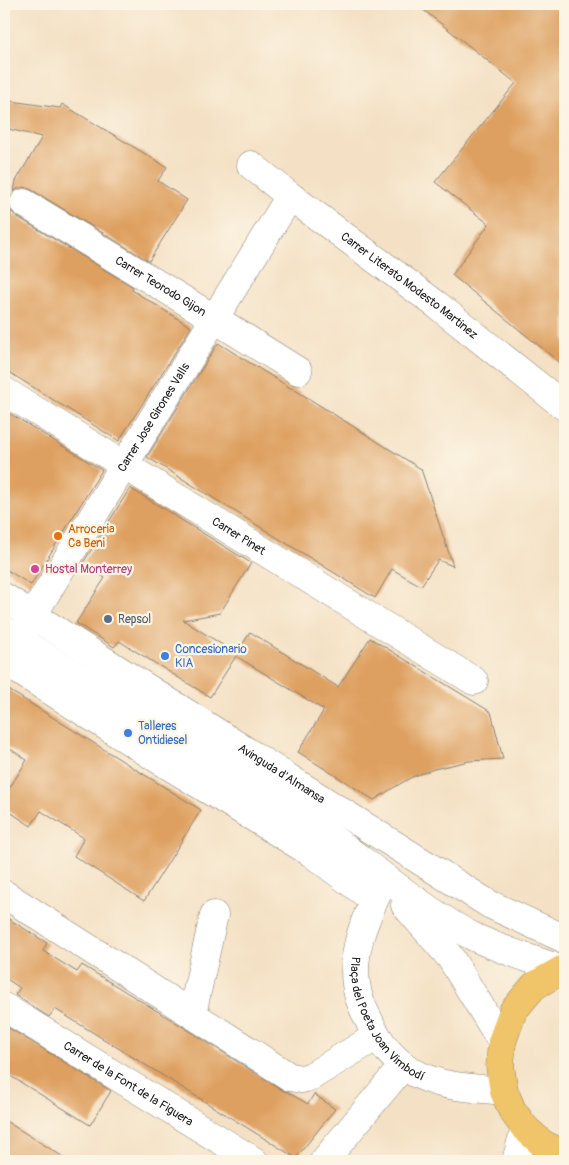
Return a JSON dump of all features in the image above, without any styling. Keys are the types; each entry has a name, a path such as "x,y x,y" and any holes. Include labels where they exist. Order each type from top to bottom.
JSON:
{"main road":[{"path":"564,969 534,986 513,1011 502,1042 500,1066 504,1091 512,1110 525,1128 543,1144 565,1155"}],"street":[{"name":"Carrer Literato Modesto Martinez","path":"251,165 438,305 565,407"},
{"name":"Carrer Jose Girones Valls","path":"7,651 33,615 290,196"},
{"name":"Carrer Teorodo Gijon","path":"24,203 215,318 298,371"},
{"name":"Carrer Pinet","path":"4,391 474,681"},
{"name":"Avinguda d'Almansa","path":"4,597 489,904 565,939"},
{"name":"Avinguda d'Almansa","path":"7,651 311,823 341,844 450,957 502,1042"},
{"name":"Avinguda d'Almansa","path":"379,885 472,936 517,954 564,969"},
{"name":"Plaça del Poeta Joan Vimbodí","path":"379,885 362,931 355,967 358,995 377,1036 403,1066 422,1077 456,1086 504,1091"},
{"path":"4,894 290,1077 301,1079 310,1077 377,1036"},
{"path":"192,1014 214,915"},
{"name":"Carrer de la Font de la Figuera","path":"4,1007 254,1161"},
{"path":"324,1161 403,1066"},
{"path":"516,1161 525,1128"}],"building":[{"path":"416,4 565,4 565,367 452,275 489,224 435,182 516,83"},
{"path":"4,100 60,108 62,104 167,167 158,181 187,200 149,261 32,190 24,187 14,192 16,181 42,137 4,128"},
{"path":"11,211 16,216 133,287 132,290 191,327 119,441 4,369 4,257"},
{"path":"218,343 421,469 453,566 438,560 421,586 392,569 375,598 147,457"},
{"path":"4,410 102,470 31,585 4,568"},
{"path":"130,488 251,563 220,613 183,620 237,654 250,632 338,687 370,638 491,712 503,759 469,761 434,769 412,777 374,800 298,752 324,710 236,656 210,697 119,641 114,647 76,623 105,578 83,563"},
{"path":"4,687 201,810 144,901 74,856 84,838 41,811 31,826 4,808 4,797 27,760 4,745"},
{"path":"4,916 47,943 43,951 77,972 82,965 282,1090 308,1104 314,1094 335,1109 296,1158 55,1009 49,1017 15,995 20,988 4,977"},
{"path":"4,1025 111,1091 90,1125 4,1072"},
{"path":"4,1120 70,1161 4,1161"}],"place":[{"name":"Arroceria Ca Beni","path":"58,536"},
{"name":"Hostal Monterrey","path":"35,569"},
{"name":"Repsol","path":"108,619"},
{"name":"Concesionario KIA","path":"165,656"},
{"name":"Talleres Ontidiesel","path":"128,733"}]}
